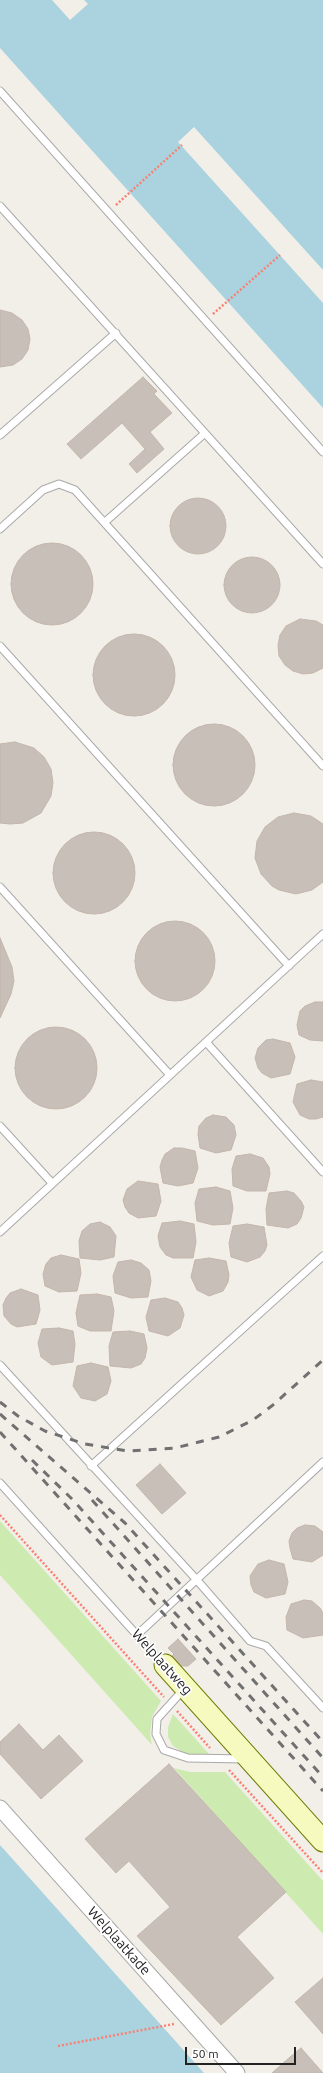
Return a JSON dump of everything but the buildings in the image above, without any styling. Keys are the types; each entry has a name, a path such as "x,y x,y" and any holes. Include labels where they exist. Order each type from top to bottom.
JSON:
{"street":[{"name":"Welplaatweg","path":"165,1665 323,1841"},
{"name":"Welplaatkade","path":"0,1808 237,2073"}],"lane":[{"path":"0,91 323,452"},
{"path":"0,206 116,333 204,434 323,564"},
{"path":"0,435 116,333"},
{"path":"105,522 204,434"},
{"path":"0,529 43,490 59,484 75,490 323,766"},
{"path":"0,646 288,966"},
{"path":"0,887 170,1075"},
{"path":"0,1232 323,934"},
{"path":"206,1042 323,1172"},
{"path":"0,1126 52,1183"},
{"path":"91,1466 323,1256"},
{"path":"0,1365 196,1579 250,1641 266,1646 323,1708"},
{"path":"138,1634 323,1462"},
{"name":"Welplaatweg","path":"0,1483 165,1665"},
{"path":"185,1688 157,1719 156,1734 164,1750 188,1758 249,1759"}],"path":[{"path":"113,208 182,145"},
{"path":"206,321 280,255"},
{"name":"Welplaatweg","path":"0,1515 323,1874"},
{"path":"58,2046 190,2020"}],"green space":[{"path":"0,1521 161,1701 152,1717 150,1734 152,1745 0,1575"},
{"path":"173,1714 210,1755 186,1754 173,1746 168,1737 168,1727"},
{"path":"174,1768 190,1772 225,1772 323,1881 323,1934"}],"water":[{"path":"0,0 323,0 323,408 0,48"},
{"path":"0,1845 204,2073 0,2073"}],"pier":[{"path":"52,0 84,0 88,4 70,20"},
{"path":"194,127 323,270 323,303 178,142"}],"railway":[{"path":"0,1402 18,1416 45,1431 85,1444 128,1451 175,1448 219,1437 253,1420 273,1405 323,1360"},
{"path":"0,1414 125,1523 323,1742"},
{"path":"0,1432 323,1791"},
{"path":"32,1460 72,1499 323,1777"},
{"path":"92,1500 323,1758"}]}
